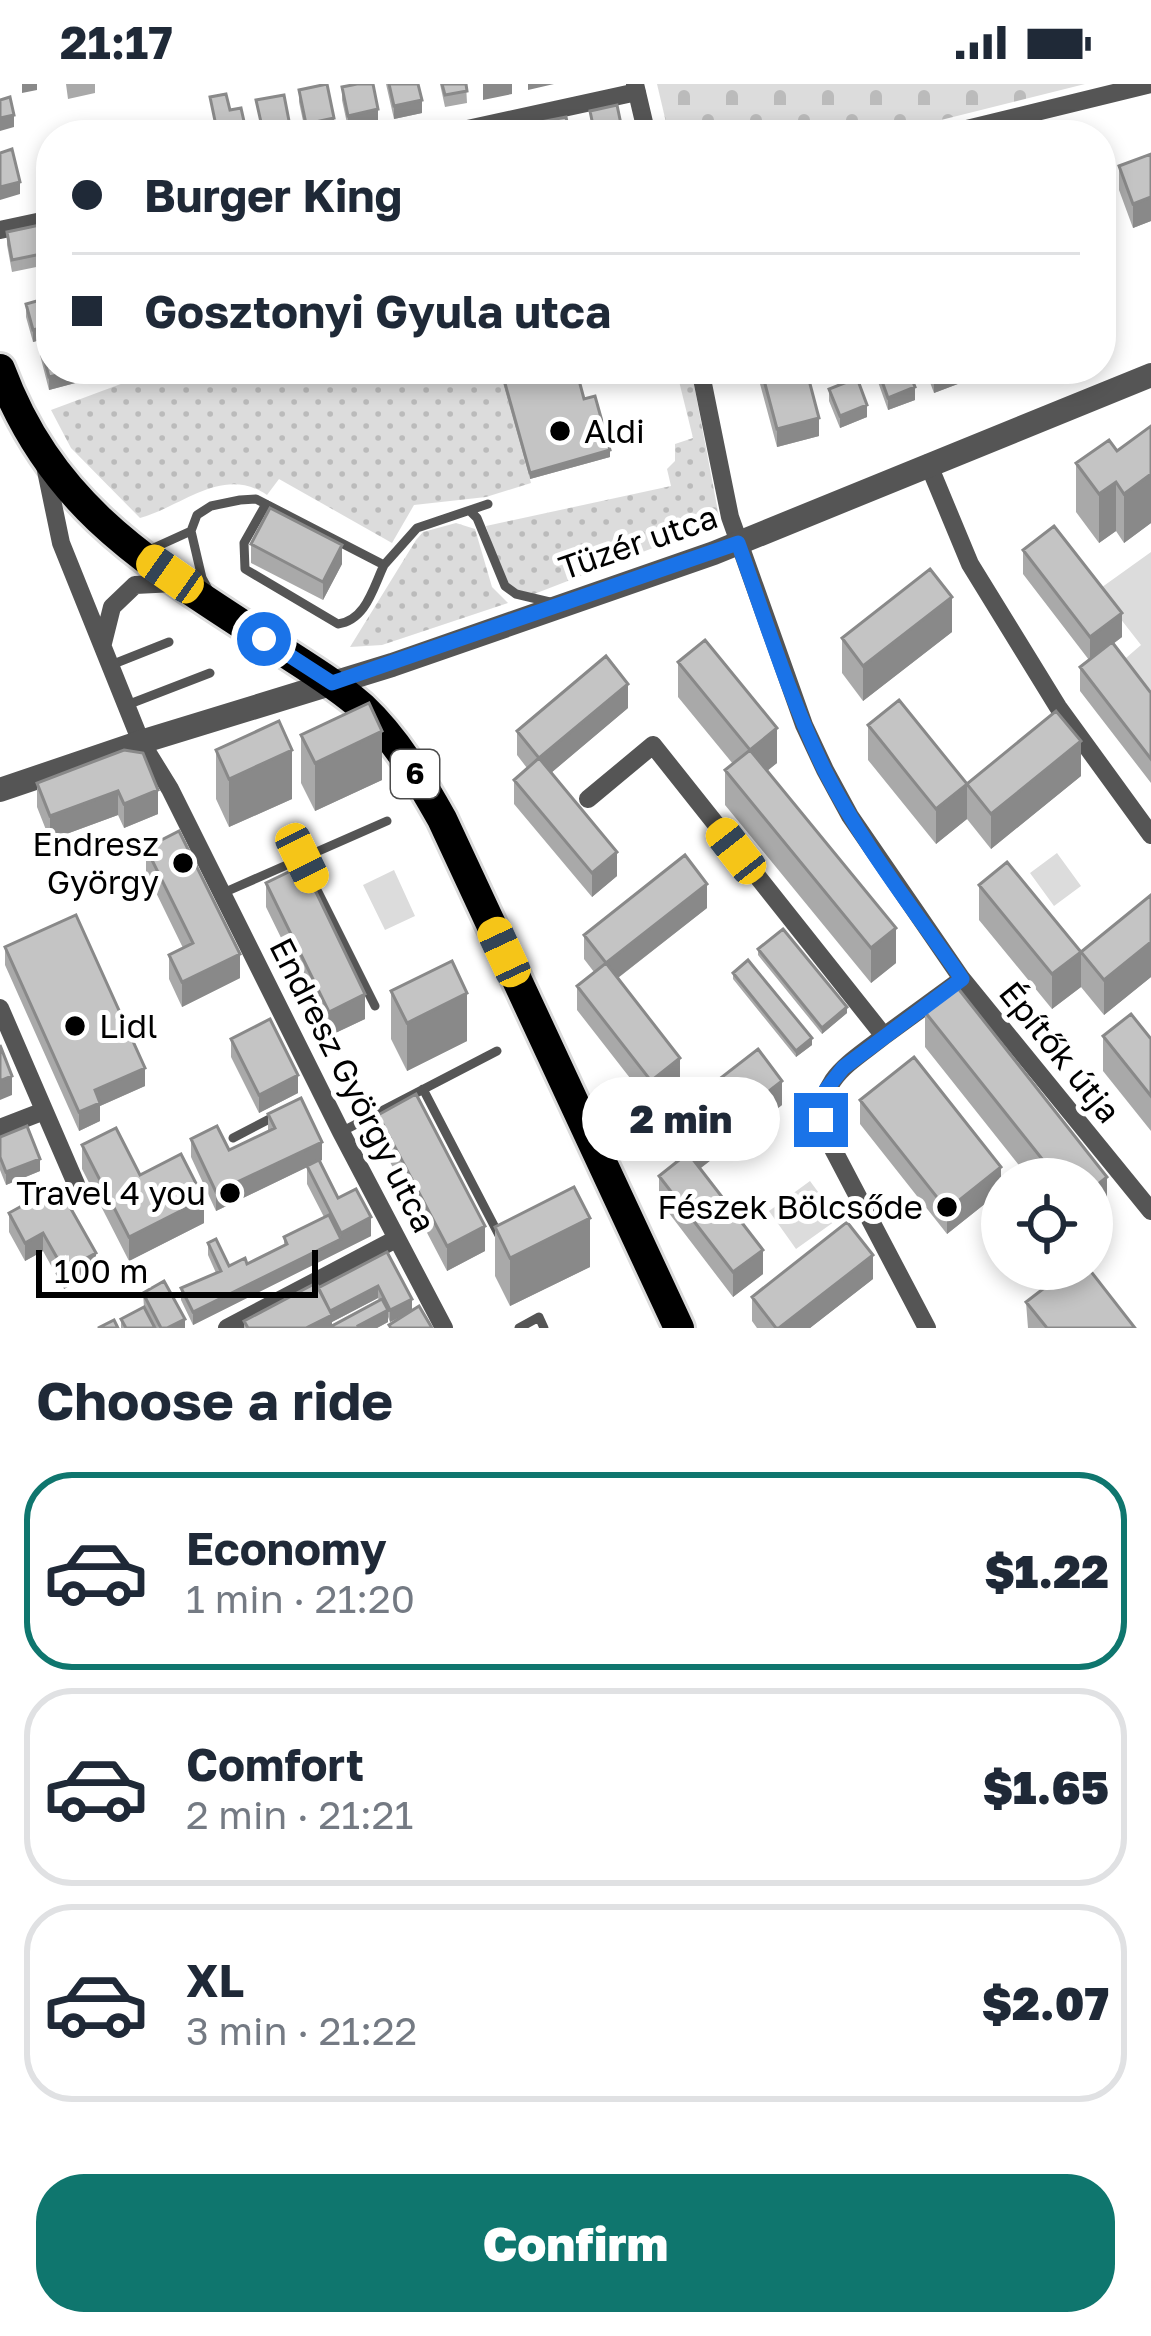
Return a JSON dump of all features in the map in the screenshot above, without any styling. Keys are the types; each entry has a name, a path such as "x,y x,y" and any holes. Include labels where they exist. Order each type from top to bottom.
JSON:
{"main road":[{"name":"6","path":"0,369 45,461 86,509 141,554 332,683 395,744 442,819 679,1328"}],"street":[{"path":"1003,120 1151,84"},
{"path":"503,120 636,88 643,120"},
{"path":"0,230 36,222"},
{"name":"Tüzér utca","path":"0,790 332,683 738,543 928,463 1148,381"},
{"name":"Építők útja","path":"703,384 738,543 825,770 850,816 962,979 1151,1211"},
{"name":"Endresz György utca","path":"45,461 61,543 141,742 223,893 315,1096 341,1132 444,1328"},
{"path":"928,463 970,564 1058,707 1151,835"},
{"path":"103,643 112,607 135,585 185,584"},
{"path":"589,799 652,745 884,1036"},
{"path":"927,1328 823,1130 822,1110 828,1085 884,1036 962,979"},
{"path":"0,1008 76,1184"},
{"path":"0,1128 44,1111"},
{"path":"227,1328 396,1239"}],"lane":[{"path":"227,614 202,578 191,531 197,515 211,506 256,499 384,565"},
{"path":"266,504 244,543 245,569 338,623 353,622 361,614 384,565 417,528 488,505"},
{"path":"470,511 505,586 516,594 559,604"},
{"path":"141,554 191,531"},
{"path":"111,665 170,642"},
{"path":"127,705 210,673"},
{"path":"223,893 387,821"},
{"path":"302,858 375,1006"},
{"path":"341,1132 496,1051"},
{"path":"423,1089 503,1244"},
{"path":"233,1138 294,1107"},
{"path":"519,1328 538,1317 544,1328"}],"green space":[{"path":"657,84 1085,84 941,120 665,120"},
{"path":"121,384 503,384 531,483 486,497 414,505 392,543 279,479 267,495 235,484 219,486 140,518 71,448 51,410"},
{"path":"680,384 694,384 720,522 529,596 505,586 486,526 671,486 667,469 675,461 675,444 693,438"},
{"path":"456,523 475,529 492,587 508,603 382,645 350,647 416,540 423,532"},
{"path":"1151,552 1151,707 1119,664 1141,645 1098,590"},
{"path":"1057,853 1081,886 1054,906 1030,873"},
{"path":"394,870 415,916 385,930 363,885"},
{"path":"810,1181 838,1219 796,1249 769,1211"}],"building":[{"path":"327,84 334,118 305,120 299,90"},
{"path":"373,84 378,109 348,116 342,87"},
{"path":"389,84 418,84 422,100 394,106"},
{"path":"442,84 466,84 467,91 445,95"},
{"path":"226,94 230,110 241,108 244,120 215,120 210,97"},
{"path":"284,95 289,120 261,120 256,100"},
{"path":"10,97 14,115 0,118 0,100"},
{"path":"617,105 620,120 592,120 590,111"},
{"path":"12,149 20,182 0,187 0,153"},
{"path":"1151,154 1151,197 1133,204 1119,166"},
{"path":"36,226 36,255 12,260 7,232"},
{"path":"36,301 36,329 33,330 26,304"},
{"name":"Aldi","path":"505,384 580,384 584,399 595,396 610,450 530,473"},
{"path":"765,384 810,384 819,418 777,429"},
{"path":"859,384 867,405 840,416 829,389"},
{"path":"883,384 914,384 915,387 888,398"},
{"path":"1151,426 1151,474 1124,494 1116,482 1099,494 1076,463 1109,440 1117,451"},
{"path":"270,508 342,545 323,582 251,544"},
{"path":"1054,526 1122,613 1090,637 1023,550"},
{"path":"930,569 952,597 863,666 842,638"},
{"path":"705,640 777,728 750,750 678,662"},
{"path":"1112,642 1151,693 1151,759 1080,667"},
{"path":"606,656 628,684 539,758 517,731"},
{"path":"899,700 967,784 936,809 868,725"},
{"path":"369,703 382,731 315,763 301,735"},
{"path":"1056,711 1081,741 991,814 967,784"},
{"path":"279,721 292,750 229,779 216,750"},
{"path":"124,750 143,753 158,790 124,804 118,791 50,816 37,783"},
{"path":"750,750 896,928 871,948 725,770"},
{"path":"539,758 617,852 592,873 514,780"},
{"path":"179,831 240,954 182,982 169,955 193,943 146,848"},
{"path":"685,855 707,884 606,963 584,935"},
{"path":"1007,862 1081,952 1052,974 979,885"},
{"path":"303,865 365,994 329,1012 266,883"},
{"path":"1151,895 1151,942 1104,980 1081,952"},
{"name":"Lidl","path":"76,915 145,1068 95,1090 100,1103 79,1112 5,947"},
{"path":"783,929 847,1007 822,1028 758,949"},
{"path":"748,960 812,1038 796,1051 733,973"},
{"path":"452,961 467,993 407,1023 391,991"},
{"path":"606,963 680,1058 651,1081 577,986"},
{"path":"957,987 1092,1158 1041,1158 925,1012"},
{"path":"1131,1014 1151,1039 1151,1096 1103,1036"},
{"path":"270,1019 298,1075 259,1095 231,1039"},
{"path":"0,1045 12,1076 0,1081"},
{"path":"758,1049 782,1081 688,1153 664,1122"},
{"path":"914,1057 994,1158 981,1158 981,1183 947,1210 860,1100"},
{"path":"416,1094 485,1226 447,1246 378,1115"},
{"path":"301,1098 322,1142 216,1192 191,1139 217,1126 229,1150 275,1128 268,1114"},
{"path":"27,1126 40,1159 6,1172 0,1137"},
{"path":"116,1128 140,1175 181,1154 204,1199 129,1237 82,1145"},
{"path":"688,1153 763,1250 733,1272 659,1176"},
{"path":"319,1160 338,1198 356,1189 371,1217 341,1233 307,1166"},
{"path":"58,1186 96,1253 64,1270 43,1233 25,1243 9,1213"},
{"path":"574,1187 590,1218 510,1258 495,1227"},
{"path":"329,1215 341,1239 193,1312 181,1288 221,1271 208,1243 216,1239 229,1266 245,1258 247,1264 287,1244 284,1237"},
{"path":"847,1222 873,1255 776,1328 752,1297"},
{"path":"387,1252 412,1299 390,1310 378,1286 330,1311 318,1288"},
{"path":"164,1281 185,1319 161,1328 143,1293"},
{"path":"316,1283 332,1315 306,1328 248,1328 244,1321"},
{"path":"1042,1290 1105,1290 1135,1328 1047,1328 1026,1302"},
{"path":"382,1299 388,1310 359,1328 333,1328 332,1326"},
{"path":"419,1306 432,1328 391,1328 389,1325"},
{"path":"144,1307 155,1328 126,1328 121,1319"}],"place":[{"name":"Aldi","path":"560,431"},
{"name":"Endresz György","path":"183,863"},
{"name":"Lidl","path":"75,1026"},
{"name":"Travel 4 you","path":"230,1193"},
{"name":"Fészek Bölcsőde","path":"947,1207"}],"route":[{"path":"264,639 332,683 738,543 825,770 850,816 962,979 843,1068 825,1091 821,1120"}]}
